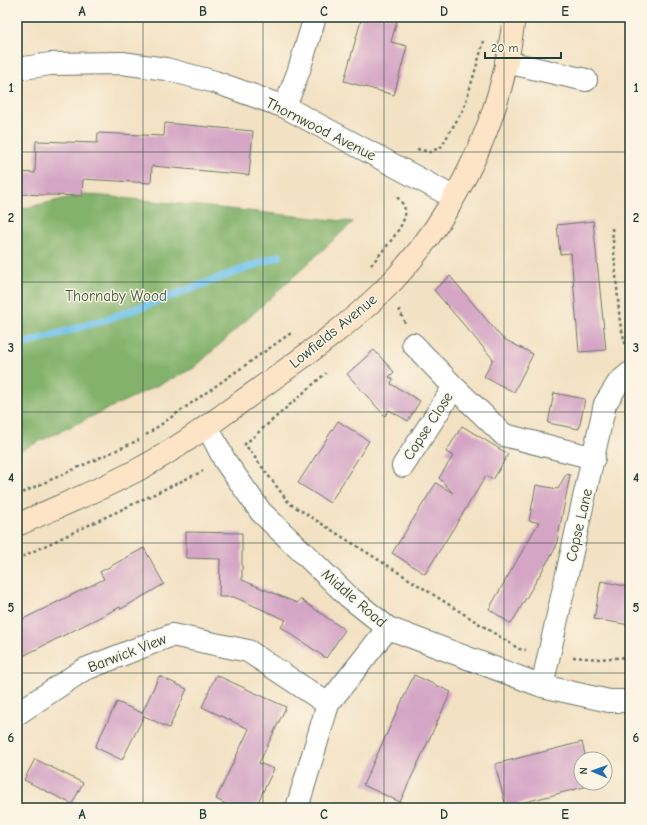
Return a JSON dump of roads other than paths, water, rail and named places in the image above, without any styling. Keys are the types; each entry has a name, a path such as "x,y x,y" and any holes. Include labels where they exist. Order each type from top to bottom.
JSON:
{"street":[{"path":"285,107 299,70 315,17"},
{"name":"Lowfields Avenue","path":"17,525 144,467 207,426 348,323 383,291 411,260 434,229 453,198 474,157 492,113 506,62 514,17"},
{"name":"Thornwood Avenue","path":"17,69 50,64 86,62 122,63 166,69 237,89 285,107 453,198"},
{"path":"506,62 586,80"},
{"name":"Copse Close","path":"413,344 454,387 504,435 594,458"},
{"name":"Copse Lane","path":"542,686 605,404 619,382 630,373"},
{"name":"Copse Close","path":"402,466 454,387"},
{"name":"Middle Road","path":"207,426 225,461 262,512 349,597 388,628 542,686 609,701 630,701"},
{"path":"296,808 328,704 388,628"},
{"name":"Barwick View","path":"17,714 83,670 172,635 248,651 328,704"}],"waterway":[{"path":"17,346 114,317 279,256"}],"park label":[{"name":"Thornaby Wood","path":"116,296"}]}
